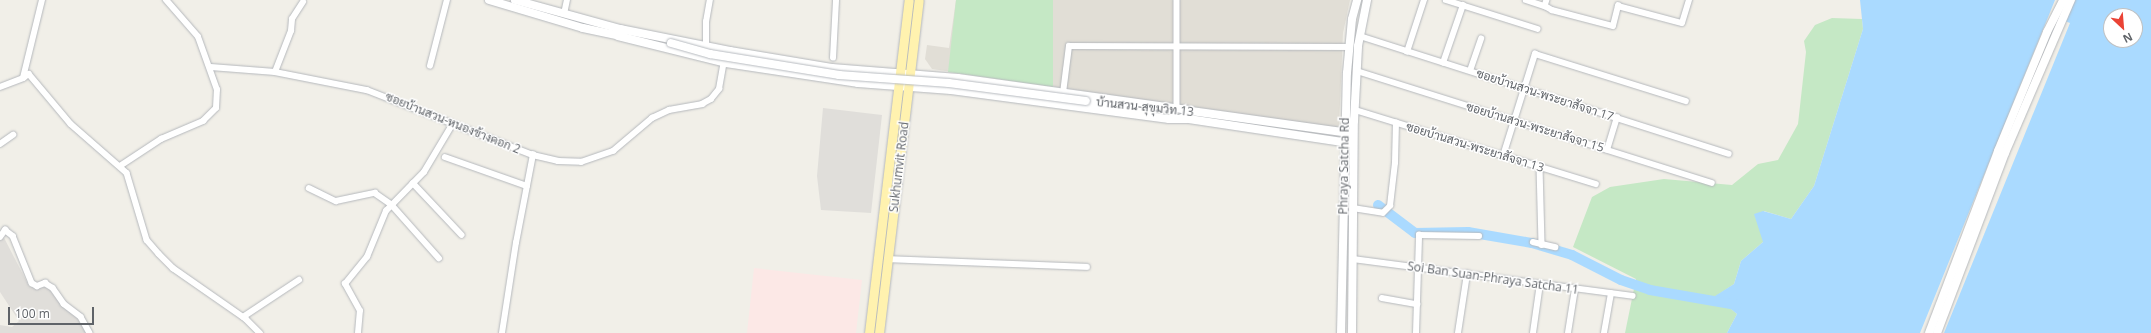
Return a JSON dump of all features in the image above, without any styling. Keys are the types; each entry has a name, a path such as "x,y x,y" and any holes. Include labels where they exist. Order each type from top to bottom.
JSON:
{"main road":[{"path":"489,0 583,28 619,32 841,69 910,73 1177,108 1188,115"},
{"path":"515,0 724,62 839,80 909,87 1169,119 1188,115"},
{"name":"Sukhumvit Road","path":"869,333 909,0"},
{"name":"Sukhumvit Road","path":"879,333 919,0"},
{"name":"Phraya Satcha Rd","path":"1341,333 1344,133 1348,47 1357,0"},
{"name":"Phraya Satcha Rd","path":"1352,333 1355,110 1360,36 1367,0"},
{"path":"1929,333 1998,151 2046,32 2063,0"},
{"path":"1936,333 2005,153 2072,0"},
{"name":"บ้านสวน-สุขุมวิท 13","path":"619,32 671,43 710,54 839,75 949,83 1188,115 1354,134"},
{"path":"839,80 841,69"},
{"name":"บ้านสวน-สุขุมวิท 13","path":"1188,115 1354,144"},
{"path":"1342,259 1353,259"}],"street":[{"path":"23,78 42,0"},
{"path":"120,166 161,139 203,121 216,108 217,90 211,67 198,37 166,0"},
{"path":"430,66 447,0"},
{"path":"564,14 567,0"},
{"path":"706,46 706,22 710,0"},
{"path":"833,58 836,0"},
{"path":"1177,0 1177,108"},
{"path":"1407,52 1424,0"},
{"path":"1446,0 1538,29"},
{"path":"1526,0 1546,3 1612,26 1617,3 1682,23 1689,0"},
{"path":"275,72 291,31 292,19 303,2"},
{"path":"1443,63 1463,5"},
{"name":"ซอยบ้านสวน-พระยาสัจจา 17","path":"1360,36 1730,154"},
{"path":"1470,71 1481,39"},
{"path":"1063,93 1069,46 1348,47"},
{"path":"1503,156 1535,54 1686,101"},
{"name":"ซอยบ้านสวน-หนองข้างคอก 2","path":"211,67 275,72 367,90 452,125 533,155 558,161 581,162 613,151 652,118 669,110 702,104 711,99 719,89 724,62"},
{"name":"ซอยบ้านสวน-พระยาสัจจา 15","path":"1357,71 1712,183"},
{"path":"0,87 29,74 70,124 127,173 148,240 159,254 173,268 243,317 260,333"},
{"name":"ซอยบ้านสวน-พระยาสัจจา 13","path":"1355,110 1596,184"},
{"path":"1607,150 1617,118"},
{"path":"1353,208 1386,212 1390,206 1396,164 1396,123"},
{"path":"358,333 360,311 345,284 368,257 386,210 424,172 452,125"},
{"path":"0,144 13,135"},
{"path":"502,333 516,243 533,155"},
{"path":"445,156 527,186"},
{"path":"1540,167 1542,245"},
{"path":"413,183 462,235"},
{"path":"309,188 336,201 375,193 392,205 439,258"},
{"path":"0,237 5,230 13,236 32,283 37,286 45,284 53,288 64,304 81,317 90,333"},
{"path":"1416,333 1419,235 1479,236"},
{"path":"1533,242 1555,247"},
{"path":"888,259 1087,267"},
{"name":"Soi Ban Suan-Phraya Satcha 11","path":"1353,259 1633,296"},
{"path":"1458,333 1467,274"},
{"path":"243,317 299,280"},
{"path":"1533,333 1540,284"},
{"path":"1568,333 1575,289"},
{"path":"1604,333 1611,294"},
{"path":"1382,298 1417,304"}],"shaded area":[{"path":"956,0 1350,0 1343,33 1339,128 932,69 925,59 927,45 949,48"},
{"path":"823,108 882,115 871,213 821,210 817,176"},
{"path":"0,230 29,286 34,288 43,286 50,290 61,305 77,318 86,333 0,333 0,325 12,327 19,321 0,292"},
{"path":"754,268 862,280 856,333 747,333"}],"green space":[{"path":"956,0 1053,0 1053,87 948,72"},
{"path":"1832,18 1862,19 1863,29 1814,186 1791,219 1764,211 1763,242 1741,261 1734,284 1716,296 1737,314 1727,333 1625,333 1636,279 1573,247 1592,197 1610,187 1664,179 1732,185 1758,164 1778,160 1798,124 1806,52 1804,41 1815,25"}],"water":[{"path":"1860,0 2151,0 2151,333 1727,333 1737,314 1715,296 1734,284 1741,261 1763,242 1754,214 1763,211 1791,219 1814,186 1863,29"}],"pier":[{"path":"2055,0 2075,0 2065,21 2070,23 1944,333 1920,333"}],"waterway":[{"path":"1378,205 1415,233 1468,232 1532,243 1572,255 1621,280 1650,290 1737,305"}]}
